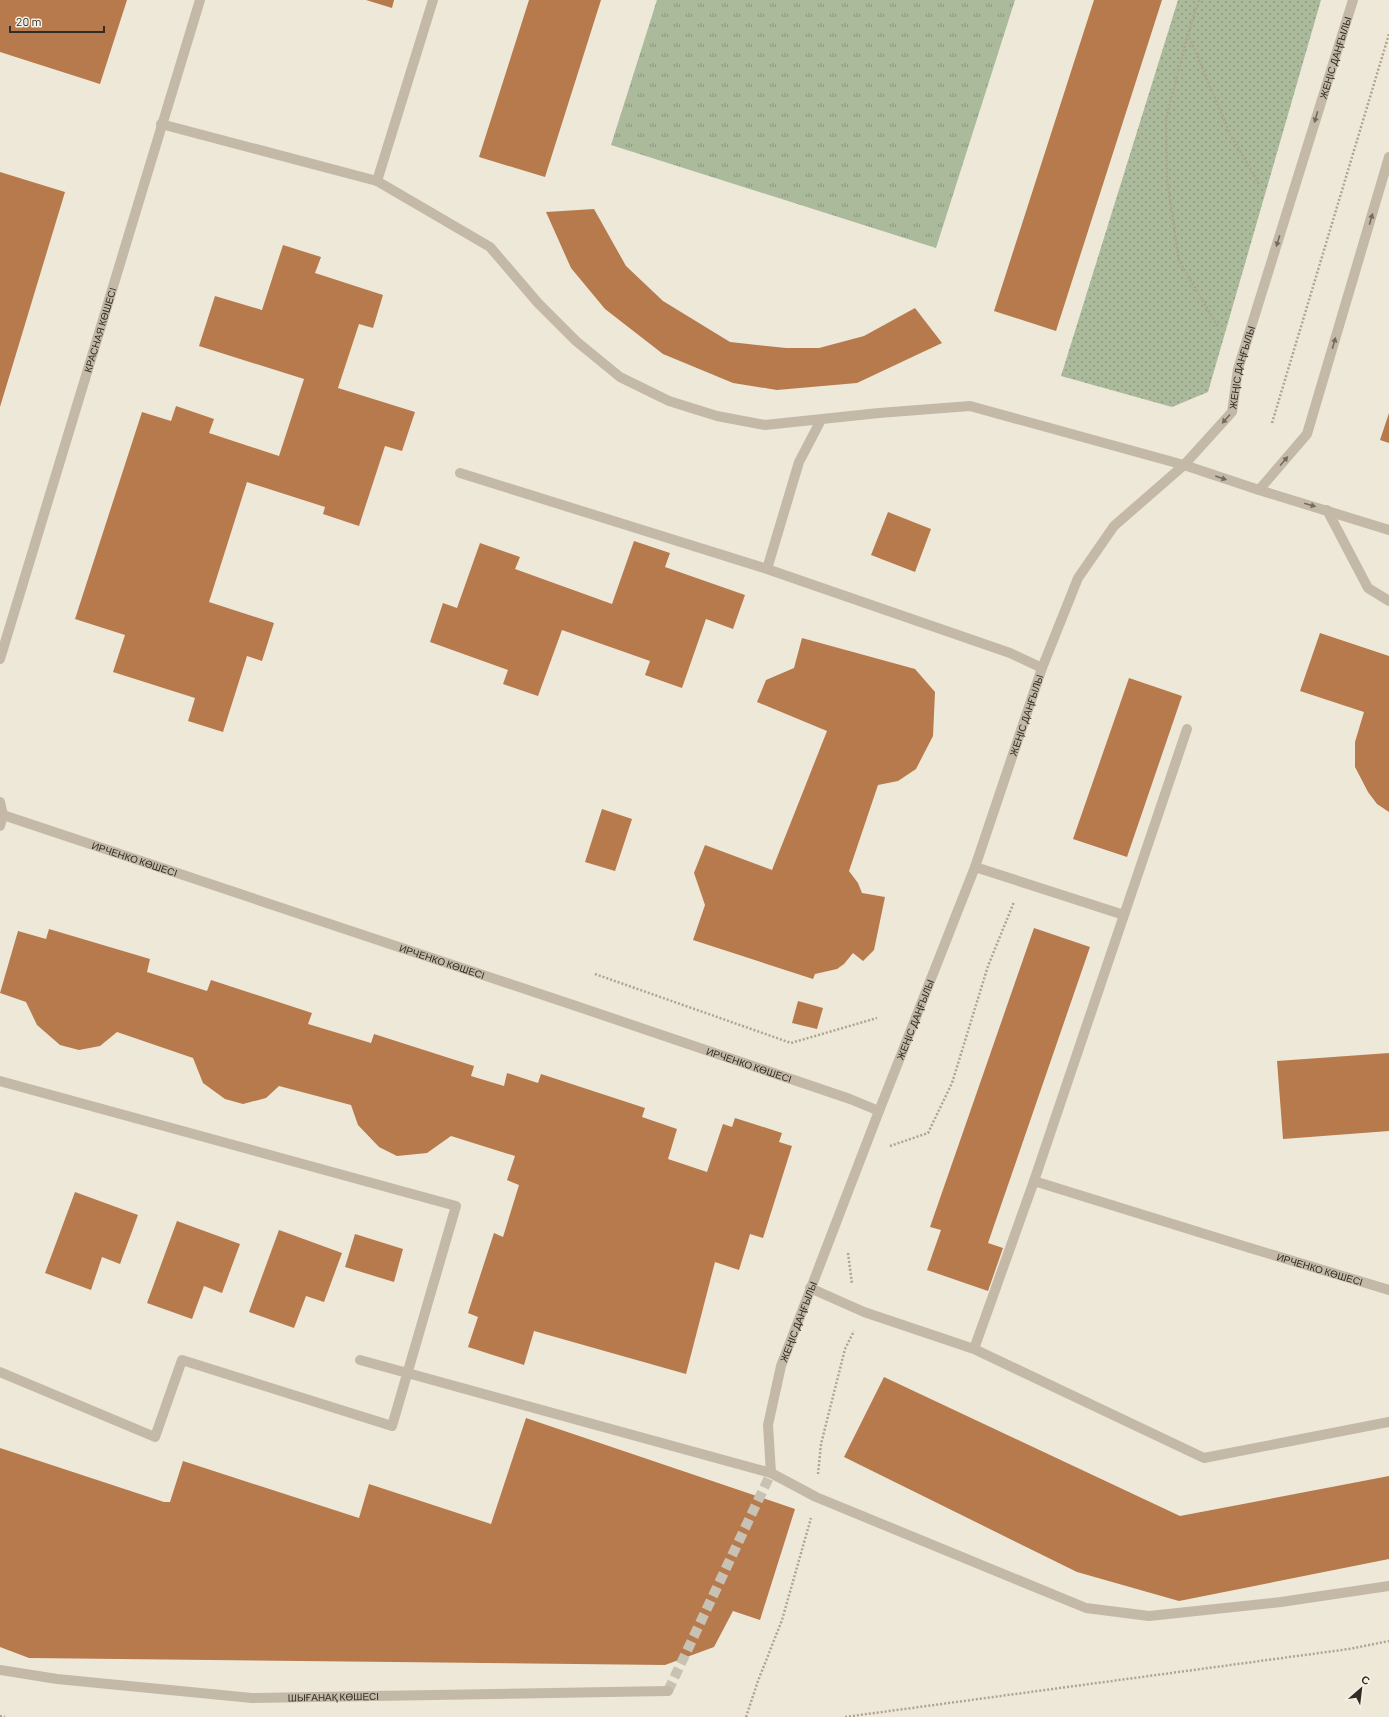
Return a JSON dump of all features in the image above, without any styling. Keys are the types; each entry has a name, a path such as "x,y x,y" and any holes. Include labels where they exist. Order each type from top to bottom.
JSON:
{"street":[{"name":"КРАСНАЯ КӨШЕСІ","path":"0,660 161,124 200,0"},
{"path":"377,181 433,0"},
{"name":"ЖЕҢІС ДАҢҒЫЛЫ","path":"771,1473 768,1425 781,1366 810,1288 975,867 1042,668 1078,578 1108,534 1114,526 1184,465 1232,412 1238,369 1353,0"},
{"path":"161,124 377,181 490,247 538,304 576,341 620,377 669,401 717,416 765,425 879,413 970,406 1184,465 1389,530"},
{"path":"1259,490 1307,434 1389,157"},
{"path":"767,569 799,462 821,420"},
{"path":"460,473 767,569 1010,653 1042,668"},
{"path":"1327,510 1368,588 1389,601"},
{"path":"974,1349 1034,1181 1187,729"},
{"path":"0,802 2,814 0,826"},
{"name":"ИРЧЕНКО КӨШЕСІ","path":"2,814 590,1010 850,1099 879,1111"},
{"path":"975,867 1124,915"},
{"path":"0,1081 456,1206 409,1373 392,1426 182,1360 155,1437 0,1372"},
{"name":"ИРЧЕНКО КӨШЕСІ","path":"1034,1181 1389,1290"},
{"path":"810,1288 864,1312 974,1349 1204,1458 1389,1422"},
{"path":"360,1360 771,1473 816,1497 1086,1608 1149,1616 1281,1602 1389,1586"},
{"name":"ШЫҒАНАҚ КӨШЕСІ","path":"0,1670 57,1679 252,1698 668,1691"}],"path":[{"path":"1199,0 1188,34 1166,120 1167,179 1179,261 1218,327"},
{"path":"1188,34 1230,134 1259,184"},
{"path":"1272,423 1389,34"},
{"path":"595,974 790,1043 877,1018"},
{"path":"845,1717 1349,1649 1389,1641"},
{"path":"0,1716 5,1717"}],"green space":[{"path":"657,0 1015,0 936,248 611,145"},
{"path":"1178,0 1321,0 1208,392 1172,407 1061,376"}],"building":[{"path":"0,0 127,0 100,84 0,52"},
{"path":"366,0 394,0 392,8"},
{"path":"529,0 601,0 545,177 479,157"},
{"path":"1094,0 1162,0 1056,331 994,311"},
{"path":"0,172 65,192 0,407"},
{"path":"594,209 626,266 663,301 730,342 786,348 819,348 864,336 915,308 942,343 857,383 777,390 733,383 663,354 605,309 571,268 546,212"},
{"path":"283,245 321,257 315,273 383,295 373,328 359,324 338,388 415,412 402,451 385,446 359,526 323,514 325,507 247,482 209,602 274,623 262,661 247,656 223,732 188,721 195,698 113,672 125,635 75,619 142,412 171,421 176,406 214,419 209,433 279,456 304,379 199,346 215,296 262,310"},
{"path":"1389,413 1389,443 1380,440"},
{"path":"888,512 931,529 915,572 871,555"},
{"path":"634,541 670,553 665,567 745,595 733,629 706,619 682,688 645,675 650,661 562,630 538,696 503,684 508,670 430,642 443,603 457,608 480,543 520,557 515,569 612,604"},
{"path":"1320,633 1389,656 1389,812 1377,804 1368,792 1355,767 1355,742 1364,712 1300,691"},
{"path":"802,638 915,669 935,692 933,736 916,769 898,781 878,785 849,871 858,883 862,893 885,897 874,950 863,961 853,953 844,964 837,969 815,974 813,979 693,940 705,905 694,873 705,845 772,870 827,731 757,702 766,680 794,668"},
{"path":"1129,678 1182,696 1127,857 1073,839"},
{"path":"602,809 632,819 615,871 585,862"},
{"path":"1034,928 1090,947 988,1243 1003,1248 988,1291 927,1270 941,1230 930,1227"},
{"path":"49,929 150,959 147,972 207,991 211,980 312,1013 308,1024 371,1043 374,1034 474,1066 471,1076 504,1086 507,1073 538,1083 541,1074 645,1108 642,1117 677,1129 668,1159 707,1172 723,1124 732,1127 735,1118 782,1133 779,1142 792,1146 763,1238 750,1234 739,1270 715,1262 686,1374 534,1331 524,1365 468,1347 478,1317 468,1313 494,1233 503,1237 519,1185 507,1180 515,1156 451,1136 427,1153 397,1156 379,1147 358,1125 351,1105 279,1086 266,1098 243,1104 225,1099 203,1083 193,1058 117,1032 100,1046 79,1050 60,1045 37,1025 26,1002 0,993 18,931 46,939"},
{"path":"798,1001 823,1008 817,1029 792,1023"},
{"path":"1389,1053 1389,1131 1283,1139 1277,1061"},
{"path":"75,1192 138,1215 120,1264 102,1257 91,1290 45,1273"},
{"path":"177,1221 240,1244 222,1293 204,1286 192,1319 147,1303"},
{"path":"279,1230 342,1253 324,1302 306,1296 294,1328 249,1312"},
{"path":"355,1234 403,1249 394,1282 345,1267"},
{"path":"884,1377 1180,1516 1389,1476 1389,1559 1179,1601 1077,1572 844,1457"},
{"path":"526,1418 795,1509 760,1620 733,1611 714,1647 665,1665 29,1658 0,1647 0,1448 164,1502 170,1502 183,1461 359,1518 369,1484 491,1524"}],"tunnel":[{"path":"668,1691 771,1473"}]}
